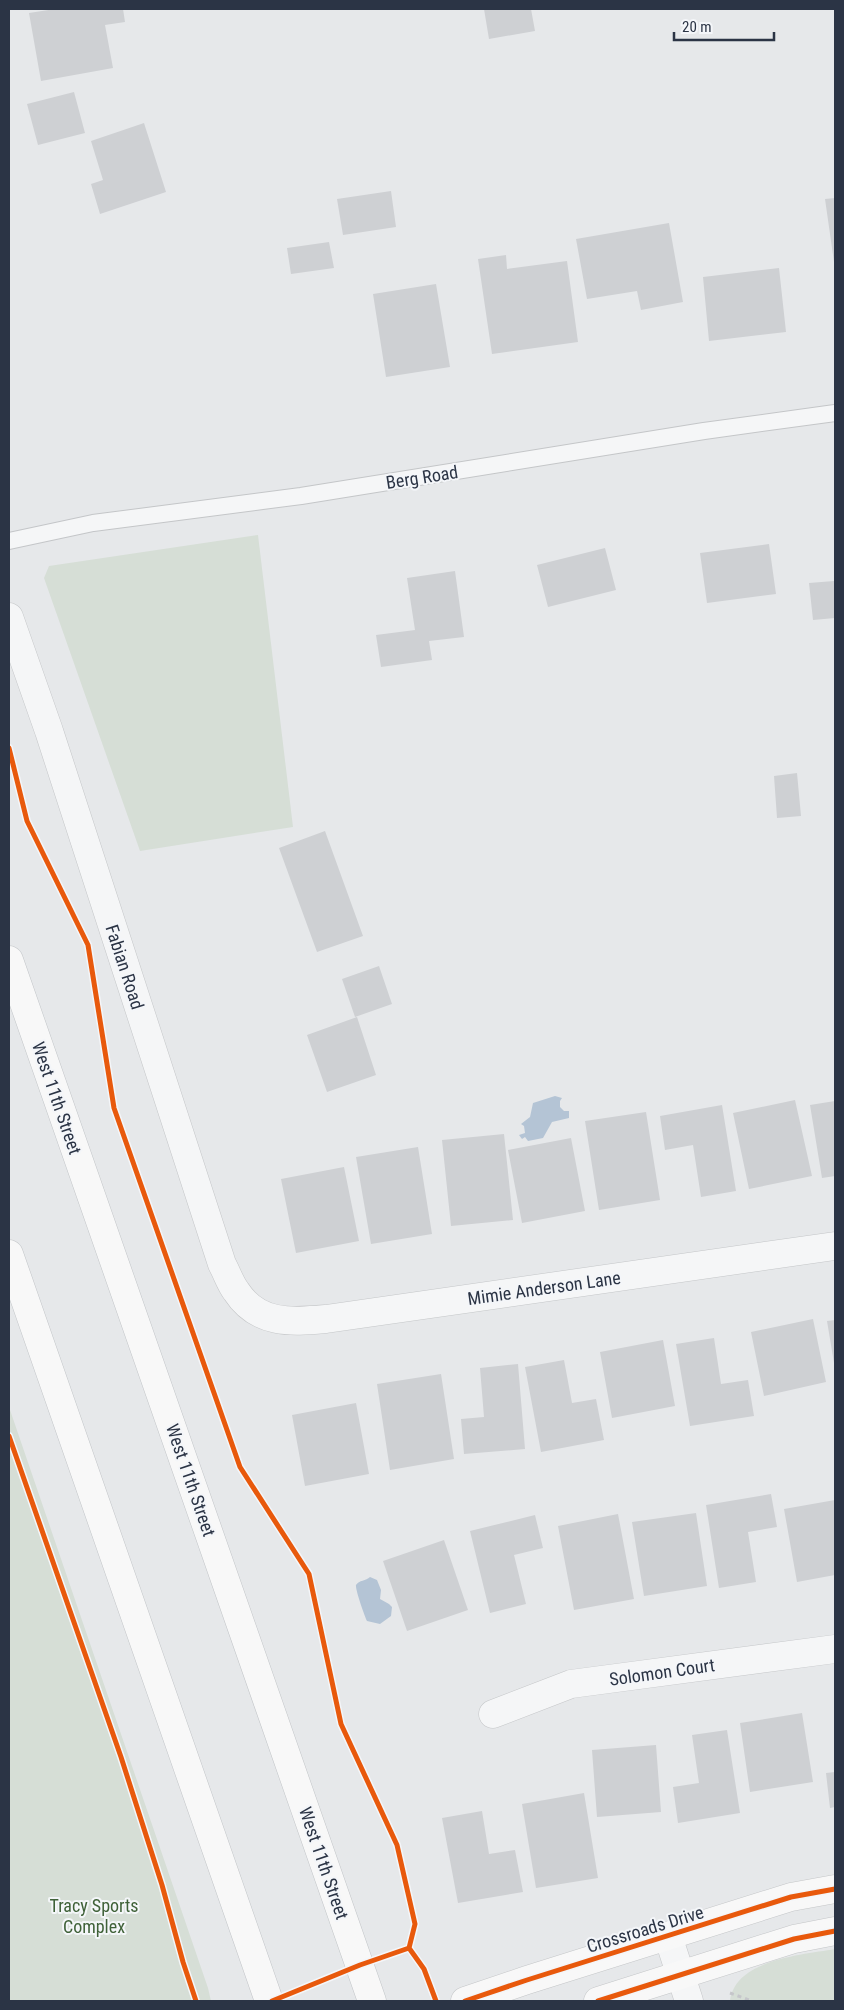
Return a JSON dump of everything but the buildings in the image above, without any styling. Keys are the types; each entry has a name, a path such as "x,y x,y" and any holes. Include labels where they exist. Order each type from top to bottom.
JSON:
{"main road":[{"name":"West 11th Street","path":"9,960 372,2001"},
{"path":"9,1254 269,2001"},
{"name":"Crossroads Drive","path":"465,2001 792,1897 835,1890"},
{"path":"598,2001 794,1939 835,1931"}],"street":[{"name":"Fabian Road","path":"9,616 49,731 222,1264 236,1292 254,1310"},
{"name":"Mimie Anderson Lane","path":"254,1310 272,1318 290,1322 326,1319 835,1246"},
{"name":"Solomon Court","path":"493,1714 571,1684 835,1649"},
{"path":"668,1936 689,2001"}],"lane":[{"name":"Berg Road","path":"9,541 93,523 301,496 704,431 835,413"}],"green space":[{"path":"258,535 293,827 140,851 44,578 49,566"},
{"name":"Tracy Sports Complex","path":"9,1407 208,1988 211,2001 9,2001"},
{"path":"835,1949 835,2001 730,2001 735,1987 744,1976 757,1968 789,1957"}],"water":[{"path":"555,1096 562,1098 560,1107 564,1111 569,1111 569,1118 552,1122 543,1138 528,1141 525,1137 522,1139 519,1135 525,1133 524,1126 521,1124 530,1117 533,1103"},
{"path":"370,1577 377,1580 381,1590 380,1599 392,1607 391,1616 380,1624 367,1621 356,1588 357,1583"}],"cycle path":[{"path":"9,748 27,821 88,945 114,1108 240,1467 309,1574 341,1724 397,1845 415,1924 409,1948 424,1969 436,2001"},
{"path":"9,1436 121,1757 162,1885 183,1962 196,2001"},
{"path":"465,2001 791,1897 835,1889"},
{"path":"598,2001 794,1939 835,1931"},
{"path":"272,2001 360,1965 409,1948"}]}
